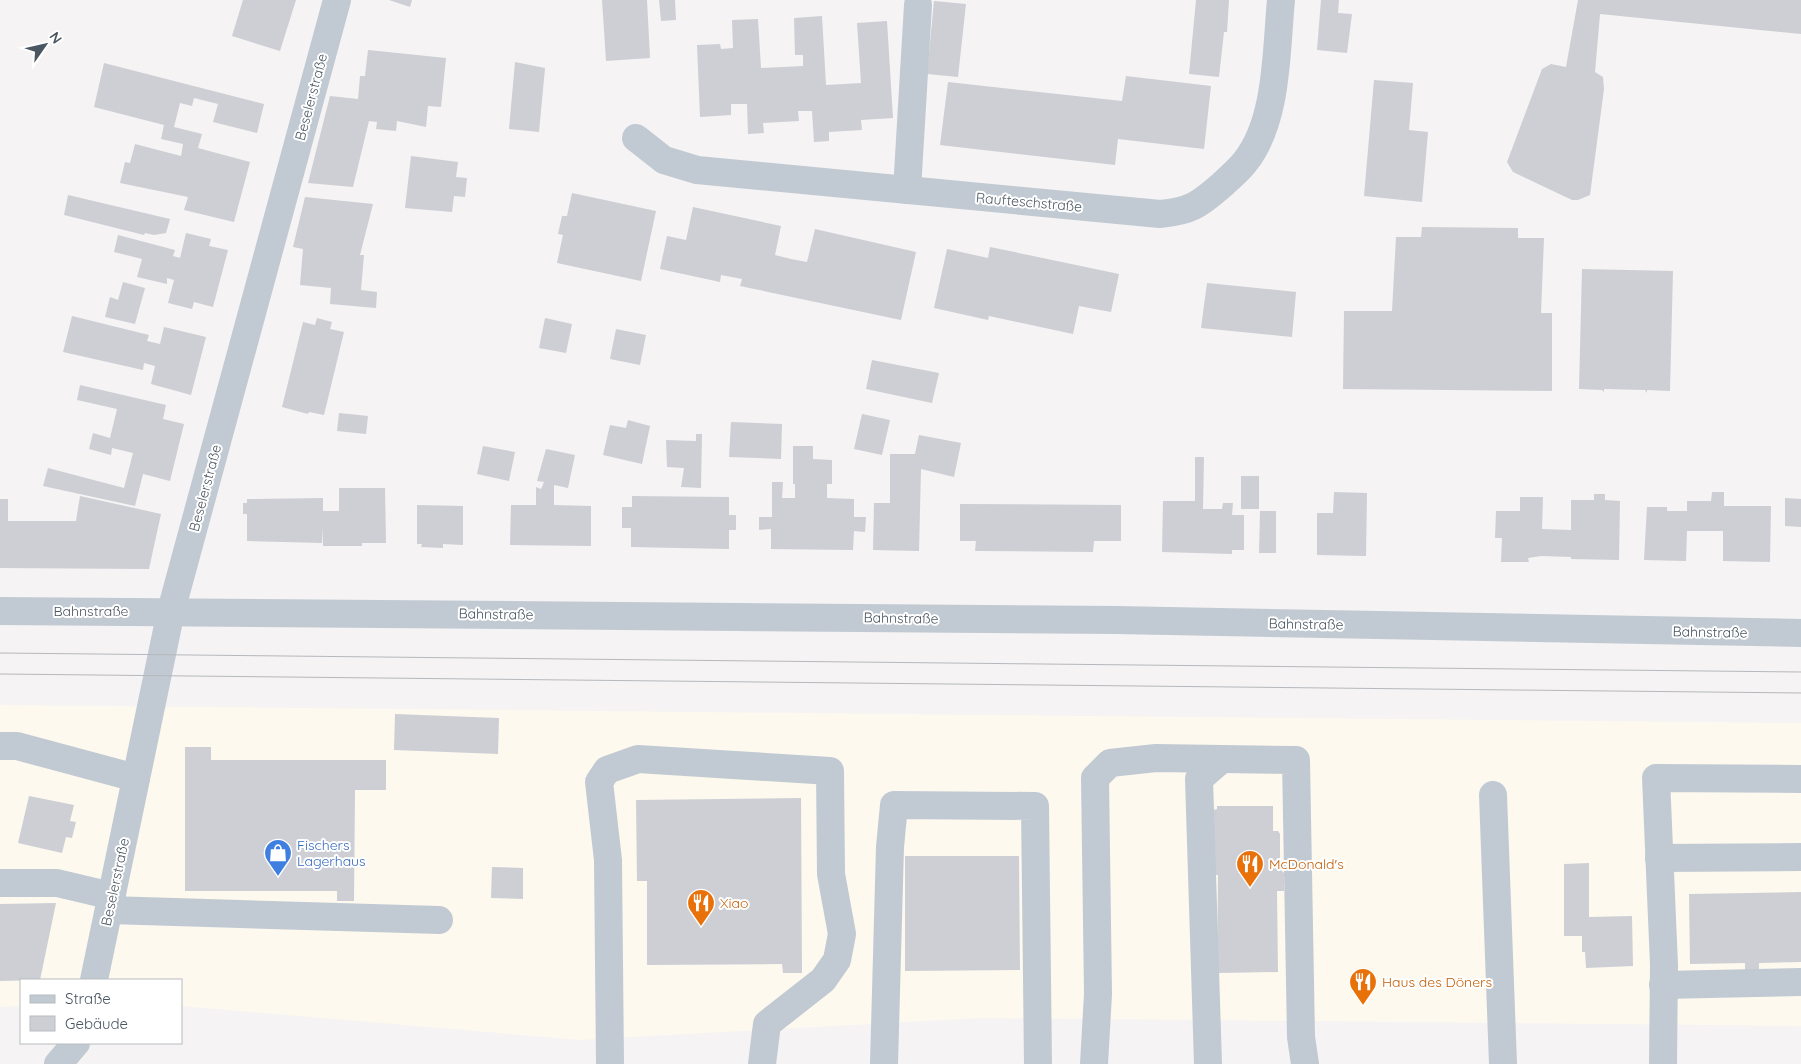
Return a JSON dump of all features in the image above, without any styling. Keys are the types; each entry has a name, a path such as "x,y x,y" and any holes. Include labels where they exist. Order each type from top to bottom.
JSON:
{"street":[{"name":"Beselerstraße","path":"94,979 171,611 337,0"},
{"name":"Raufteschstraße","path":"636,138 664,160 697,170 1160,214 1185,212 1209,196 1245,162 1264,126 1271,100 1281,0"},
{"path":"906,190 918,5"},
{"name":"Bahnstraße","path":"0,611 1116,620 1801,633"},
{"path":"0,746 17,746 136,778"},
{"path":"1094,1064 1098,994 1095,778 1110,763 1163,758 1296,760 1301,1037 1305,1064"},
{"path":"610,1064 608,860 599,782 607,770 638,759 830,771 832,874 842,934 837,960 823,980 767,1024 762,1064"},
{"path":"1208,1064 1204,992 1199,779 1222,759"},
{"path":"1663,1064 1663,984 1656,778 1801,778"},
{"path":"1493,795 1503,1064"},
{"path":"884,1064 890,847 894,805 1034,806 1038,1064"},
{"path":"1659,858 1801,858"},
{"path":"0,884 58,883 110,903 439,920"},
{"path":"1663,984 1801,982"},
{"path":"58,1064 75,1044"}],"shaded area":[{"path":"0,705 1801,723 1801,1026 979,1018 579,1040 182,1006 182,979 20,979 20,1006 0,1007"}],"building":[{"path":"243,0 296,0 280,51 232,36"},
{"path":"389,0 412,0 410,7"},
{"path":"602,0 647,0 650,58 606,61"},
{"path":"659,0 675,0 676,20 661,21"},
{"path":"1196,0 1229,0 1227,32 1224,32 1219,77 1189,74"},
{"path":"1321,0 1339,0 1338,13 1352,14 1347,53 1317,50"},
{"path":"1578,0 1801,0 1801,34 1600,14 1595,72 1603,77 1604,89 1590,195 1578,200 1572,200 1513,172 1507,162 1542,69 1551,64 1566,67"},
{"path":"934,1 966,4 958,77 927,74"},
{"path":"822,16 826,85 861,83 857,23 887,21 893,118 861,120 862,130 829,132 829,141 814,142 812,111 798,111 799,121 763,123 764,133 748,134 747,104 731,104 731,115 700,117 697,45 720,44 721,49 733,48 732,20 758,19 761,68 803,66 803,55 795,55 794,18"},
{"path":"368,50 446,58 441,107 428,106 426,127 397,121 396,131 376,129 377,122 369,121 353,187 308,183 330,96 358,99 360,76 365,76"},
{"path":"515,62 545,68 539,132 509,129"},
{"path":"104,63 264,104 257,133 213,122 218,104 194,98 192,106 180,103 174,127 202,134 198,148 250,162 234,222 184,210 188,197 120,183 125,162 130,163 135,144 181,156 183,144 161,139 164,125 94,107"},
{"path":"1126,76 1211,86 1204,149 1118,139 1115,165 940,145 948,82 1122,101"},
{"path":"1374,80 1413,83 1409,130 1428,132 1422,202 1364,196"},
{"path":"411,156 458,162 456,177 467,178 465,197 454,196 452,212 405,208"},
{"path":"572,193 656,211 641,281 557,263 563,235 558,234 562,216 567,216"},
{"path":"68,195 170,219 166,233 154,235 145,233 144,235 64,215"},
{"path":"305,197 373,204 360,255 364,255 361,290 377,292 376,308 330,304 331,288 300,285 303,249 293,247"},
{"path":"693,207 781,226 775,255 791,259 807,262 815,229 916,252 901,320 740,286 742,279 721,275 720,282 660,269 667,236 686,240"},
{"path":"1422,227 1518,228 1518,238 1544,238 1541,313 1552,313 1552,391 1343,389 1344,311 1392,311 1396,237 1421,237"},
{"path":"186,233 211,239 209,246 228,250 213,307 194,302 192,309 168,303 174,280 167,278 167,284 137,277 142,259 114,252 118,235 175,250 173,256 180,258"},
{"path":"990,247 1119,274 1111,312 1079,306 1073,334 989,316 988,320 934,308 947,249 988,258"},
{"path":"1582,269 1673,271 1670,391 1647,390 1647,393 1645,390 1604,389 1604,392 1602,390 1579,389"},
{"path":"123,282 145,288 135,324 105,317 110,297 118,300"},
{"path":"1207,283 1296,292 1292,337 1201,328"},
{"path":"72,316 149,335 147,341 160,344 164,327 206,337 191,395 151,384 155,366 144,363 143,370 63,352"},
{"path":"317,318 332,322 330,329 344,332 324,415 309,412 308,414 282,407 303,322 315,325"},
{"path":"545,318 572,324 566,353 539,348"},
{"path":"616,329 646,335 640,365 610,359"},
{"path":"872,360 939,373 932,403 866,389"},
{"path":"80,385 166,405 163,419 184,424 170,481 143,474 135,506 43,486 48,468 124,488 133,453 112,448 111,455 89,449 93,433 110,438 117,409 77,400"},
{"path":"339,413 368,416 366,434 337,431"},
{"path":"862,414 890,420 882,455 854,449"},
{"path":"628,420 650,426 642,464 603,455 610,425 626,428"},
{"path":"731,422 782,424 781,459 729,457"},
{"path":"696,434 702,434 701,488 681,487 684,468 667,467 666,440 696,441"},
{"path":"919,435 961,443 954,477 921,469 919,551 873,550 874,503 890,503 890,454 915,454"},
{"path":"483,446 515,452 509,481 477,474"},
{"path":"793,446 813,446 813,459 832,460 832,484 827,484 827,498 854,499 854,517 866,517 865,532 854,531 853,550 771,549 771,529 759,530 759,517 772,517 772,482 783,482 782,498 795,498"},
{"path":"546,449 575,455 568,488 554,485 554,505 591,506 591,546 510,545 511,505 536,505 536,487 541,489 544,482 537,481"},
{"path":"1195,457 1204,457 1203,509 1222,509 1223,503 1233,503 1232,515 1244,515 1244,550 1232,550 1232,554 1162,552 1163,501 1195,501"},
{"path":"1241,476 1259,476 1259,509 1241,509"},
{"path":"339,488 385,488 386,543 362,543 362,546 323,546 323,528 322,543 247,541 247,514 243,514 243,503 247,503 247,499 323,498 323,511 339,511"},
{"path":"1334,492 1367,493 1366,556 1317,555 1317,513 1333,513"},
{"path":"1712,492 1724,492 1724,506 1771,506 1770,562 1723,561 1723,531 1687,531 1686,561 1644,560 1647,507 1667,507 1667,511 1687,511 1687,501 1711,501"},
{"path":"1594,494 1605,494 1605,500 1620,501 1619,560 1541,556 1528,558 1529,562 1501,562 1502,538 1495,538 1496,511 1520,511 1520,497 1543,497 1542,529 1571,530 1571,500 1594,500"},
{"path":"80,496 161,514 149,569 0,568 0,499 8,499 8,521 76,521"},
{"path":"632,496 729,497 729,515 736,515 736,530 729,530 729,549 631,547 631,528 622,528 622,507 632,507"},
{"path":"1785,498 1801,499 1801,527 1785,526"},
{"path":"960,504 1121,505 1121,541 1094,541 1093,552 975,551 976,541 960,541"},
{"path":"417,505 463,506 463,545 443,544 443,548 421,547 422,544 417,544"},
{"path":"1260,511 1276,511 1276,553 1259,553"},
{"path":"395,714 499,718 498,754 394,750"},
{"path":"185,747 211,747 211,760 386,760 386,790 355,790 354,901 337,901 337,891 185,891"},
{"path":"29,796 74,805 70,821 76,822 72,838 66,837 62,853 18,843"},
{"path":"801,798 802,973 783,973 782,964 647,965 647,881 637,881 636,800"},
{"name":"McDonald's","path":"1217,806 1273,806 1273,831 1278,831 1280,834 1280,869 1284,873 1284,891 1277,891 1278,972 1217,973 1218,875 1213,875 1213,810 1217,809"},
{"path":"905,856 1019,856 1020,970 905,971"},
{"path":"1589,863 1589,917 1632,916 1633,966 1586,968 1585,952 1582,952 1582,936 1564,936 1564,864"},
{"path":"492,867 523,868 523,899 491,898"},
{"path":"1801,892 1801,962 1759,963 1759,974 1745,974 1745,963 1690,964 1689,894"},
{"path":"56,903 40,979 0,981 0,904"}],"tram line":[{"path":"0,653 1801,672"},
{"path":"0,674 1801,693"}],"place":[{"name":"Fischers Lagerhaus","path":"278,877"},
{"name":"McDonald's","path":"1250,888"},
{"name":"Xiao","path":"701,927"},
{"name":"Haus des Döners","path":"1363,1006"}]}
